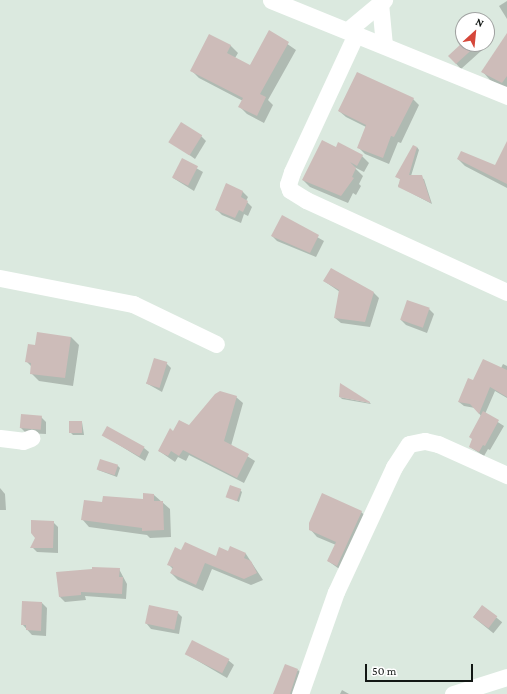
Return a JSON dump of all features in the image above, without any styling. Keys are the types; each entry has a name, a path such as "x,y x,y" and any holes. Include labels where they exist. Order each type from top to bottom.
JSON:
{"street":[{"path":"271,0 507,96"},
{"path":"382,2 352,32 292,172 288,184 290,190 306,200 507,292"},
{"path":"382,2 384,45"},
{"path":"0,278 133,304 216,344"},
{"path":"0,438 23,441 31,438"},
{"path":"300,694 336,592 394,468 409,444 425,441 438,444 507,475"},
{"path":"453,694 507,677"}],"building":[{"path":"269,30 289,42 260,94 266,97 257,116 238,107 243,98 190,71 209,34 231,45 227,53 250,65"},
{"path":"507,33 507,76 502,83 481,72"},
{"path":"455,50 455,52 469,52 456,64 448,56"},
{"path":"357,72 414,98 394,137 391,136 383,158 357,148 366,125 338,111"},
{"path":"181,122 202,135 189,156 168,142"},
{"path":"322,140 336,147 338,142 363,155 357,166 350,162 356,168 352,177 354,178 341,196 302,180"},
{"path":"507,141 507,184 457,159 461,151 495,165"},
{"path":"413,145 417,147 409,175 422,175 431,203 398,187 400,179 395,177"},
{"path":"182,158 198,166 188,186 172,178"},
{"path":"226,183 243,191 241,197 248,201 243,212 239,210 235,218 215,210"},
{"path":"282,215 319,235 310,253 271,236"},
{"path":"331,268 374,292 365,322 334,318 339,290 323,281"},
{"path":"407,300 430,308 423,328 400,320"},
{"path":"37,332 71,337 65,378 30,374 31,363 25,362 28,344 35,345"},
{"path":"154,358 167,362 159,388 146,384"},
{"path":"483,359 507,370 507,397 490,387 479,414 470,404 458,402 468,378 473,380"},
{"path":"340,383 370,402 370,403 339,397"},
{"path":"220,391 237,396 224,441 249,454 237,478 183,450 179,456 171,451 168,456 158,451 170,428 173,431 179,420 189,425 215,394"},
{"path":"483,411 499,420 485,446 483,445 479,452 469,447 472,439 469,437"},
{"path":"21,414 42,416 41,430 20,428"},
{"path":"69,421 82,421 82,433 69,433"},
{"path":"107,426 145,447 139,456 102,436"},
{"path":"100,459 118,465 115,475 97,469"},
{"path":"230,485 241,489 237,501 226,497"},
{"path":"143,493 154,494 154,501 163,501 164,530 142,531 142,528 81,520 84,500 102,502 103,496 143,499"},
{"path":"322,493 362,511 337,566 327,561 336,542 309,530 309,523"},
{"path":"31,520 54,521 53,548 30,548 35,538 31,533"},
{"path":"185,542 216,556 219,547 228,551 230,546 246,553 244,558 251,561 257,573 244,579 205,563 196,585 170,573 173,567 167,565 175,547 181,550"},
{"path":"92,567 120,568 119,577 123,577 122,594 81,592 81,595 59,597 56,572 92,569"},
{"path":"22,601 42,602 41,631 26,630 26,625 21,625"},
{"path":"149,605 178,611 174,630 145,624"},
{"path":"482,605 497,616 489,628 473,617"},
{"path":"192,640 229,659 222,673 185,654"},
{"path":"285,664 298,669 290,694 273,694"}]}
